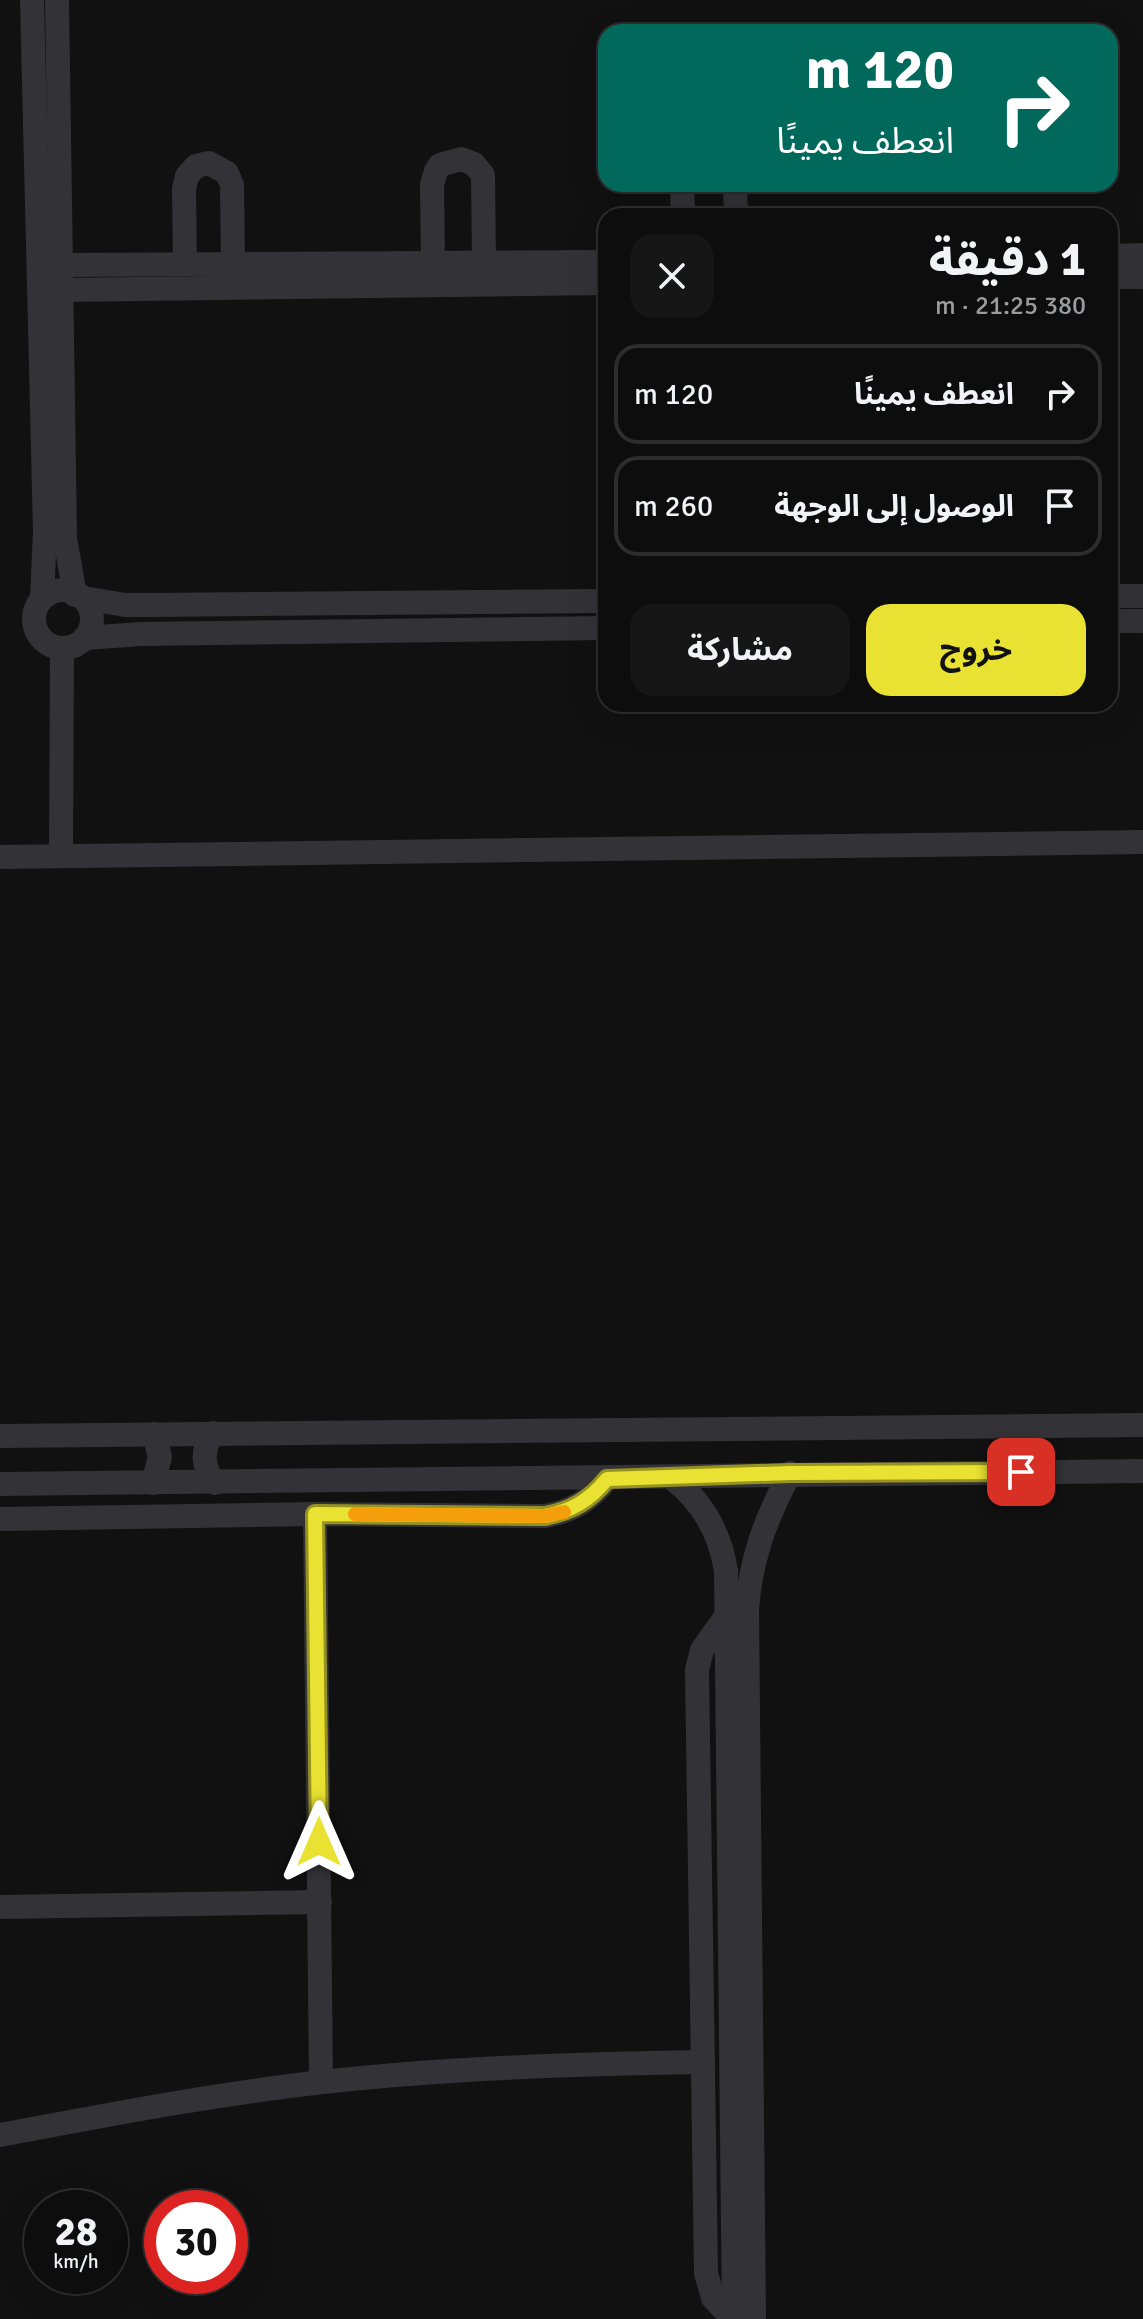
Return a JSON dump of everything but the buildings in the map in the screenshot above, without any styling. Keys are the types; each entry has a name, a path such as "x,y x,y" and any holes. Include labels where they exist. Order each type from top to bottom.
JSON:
{"street":[{"path":"32,0 45,540 42,598 35,611 37,633 48,644 62,648 75,646 85,638 92,617 79,597 65,538 57,0"},
{"path":"433,262 433,178 440,165 461,159 474,164 483,175 484,262"},
{"path":"185,264 184,182 196,166 209,163 227,173 232,185 233,264"},
{"path":"1118,256 1143,255"},
{"path":"62,265 598,262"},
{"path":"1118,277 1143,277"},
{"path":"63,290 598,283"},
{"path":"42,598 69,590 79,597 125,605 598,601"},
{"path":"1118,596 1143,596"},
{"path":"1118,621 1143,621"},
{"path":"85,638 141,634 598,628"},
{"path":"61,855 62,648"},
{"path":"0,857 1143,842"},
{"path":"0,1436 1143,1425"},
{"path":"213,1433 204,1457 209,1476 215,1483"},
{"path":"153,1483 160,1457 154,1434"},
{"path":"0,1484 1143,1471"},
{"path":"754,2319 747,1610 757,1546 790,1473"},
{"path":"672,1478 703,1508 718,1537 726,1571 733,2319"},
{"path":"0,1519 315,1514 545,1516 563,1513 580,1505 595,1494 607,1479"},
{"path":"315,1514 321,2082"},
{"path":"727,1615 702,1650 697,1670 706,2273 713,2298 733,2319"},
{"path":"0,1907 320,1902"},
{"path":"0,2135 321,2082 471,2070 703,2062"}],"slow traffic":[{"path":"355,1514 545,1516 564,1512"}],"route":[{"path":"319,1842 315,1514 545,1516 563,1513 580,1505 595,1494 607,1479 790,1473 1021,1472"}]}
